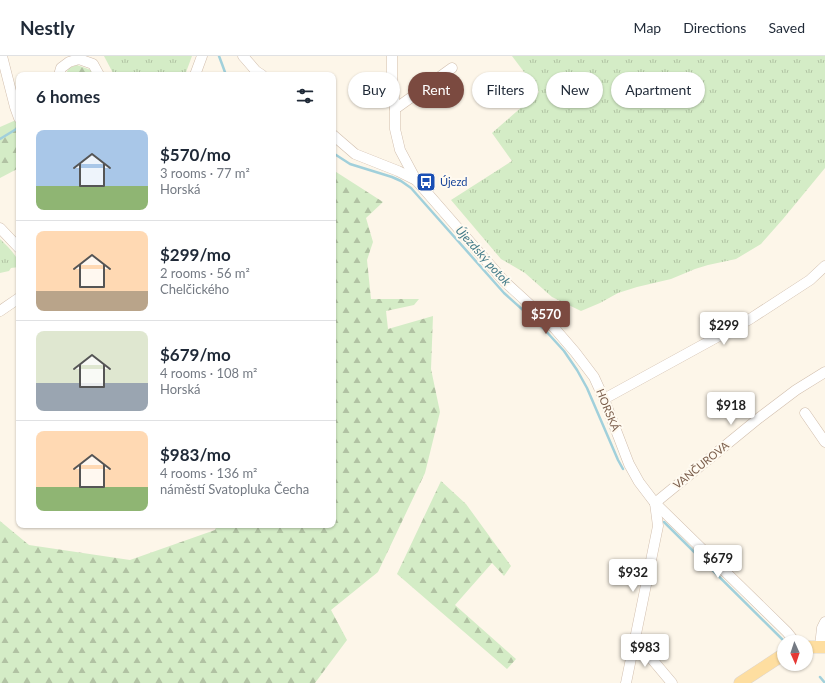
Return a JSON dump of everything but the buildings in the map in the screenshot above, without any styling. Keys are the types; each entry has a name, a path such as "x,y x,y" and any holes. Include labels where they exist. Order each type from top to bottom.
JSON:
{"main road":[{"path":"740,683 777,659"}],"street":[{"path":"2,56 16,110"},
{"path":"196,72 202,56"},
{"path":"243,56 258,72"},
{"path":"392,56 395,129 400,150 416,180"},
{"path":"60,72 62,68 69,62 79,59 92,64 97,72"},
{"path":"395,109 452,68"},
{"path":"336,138 355,154 398,171 416,180"},
{"name":"HORSKÁ","path":"416,180 504,281 550,323 594,377 629,464 639,482 655,503 789,635"},
{"path":"0,228 16,245"},
{"path":"604,400 750,319 810,280 825,266"},
{"path":"0,311 16,300"},
{"name":"VANČUROVA","path":"655,503 759,418 796,390 825,372"},
{"path":"805,413 825,442"},
{"path":"626,683 658,526 655,503"},
{"path":"822,646 822,628 825,622"},
{"path":"635,639 672,683"}],"green space":[{"path":"104,56 192,56 186,72 112,72"},
{"path":"512,56 825,56 825,168 761,244 736,259 708,265 671,279 618,293 581,311 552,297 525,273 501,259 451,200 512,161 492,133 521,108 538,108 538,72 524,72"},
{"path":"77,65 91,70 91,72 67,72 69,68"},
{"path":"16,120 16,170 0,178 0,127"},
{"path":"336,172 383,202 366,218 373,242 367,260 371,299 419,299 414,305 386,311 388,329 433,316 431,369 440,412 425,473 378,572 331,610 347,640 315,683 0,683 0,521 29,545 130,560 215,530 216,528 336,528"},
{"path":"0,239 15,255 16,267 0,273"},
{"path":"441,481 466,504 511,566 504,576 492,563 455,605 516,659 507,669 397,574"}],"waterway":[{"name":"Újezdský potok","path":"219,56 225,72"},
{"path":"0,139 16,129"},
{"name":"Újezdský potok","path":"336,155 350,164 392,177 411,188 504,293 544,329 564,351 577,370 587,388 623,469"},
{"name":"Újezdský potok","path":"664,522 778,635"},
{"name":"Újezdský potok","path":"820,677 825,683"}],"place":[{"name":"Újezd","path":"426,182"}]}
